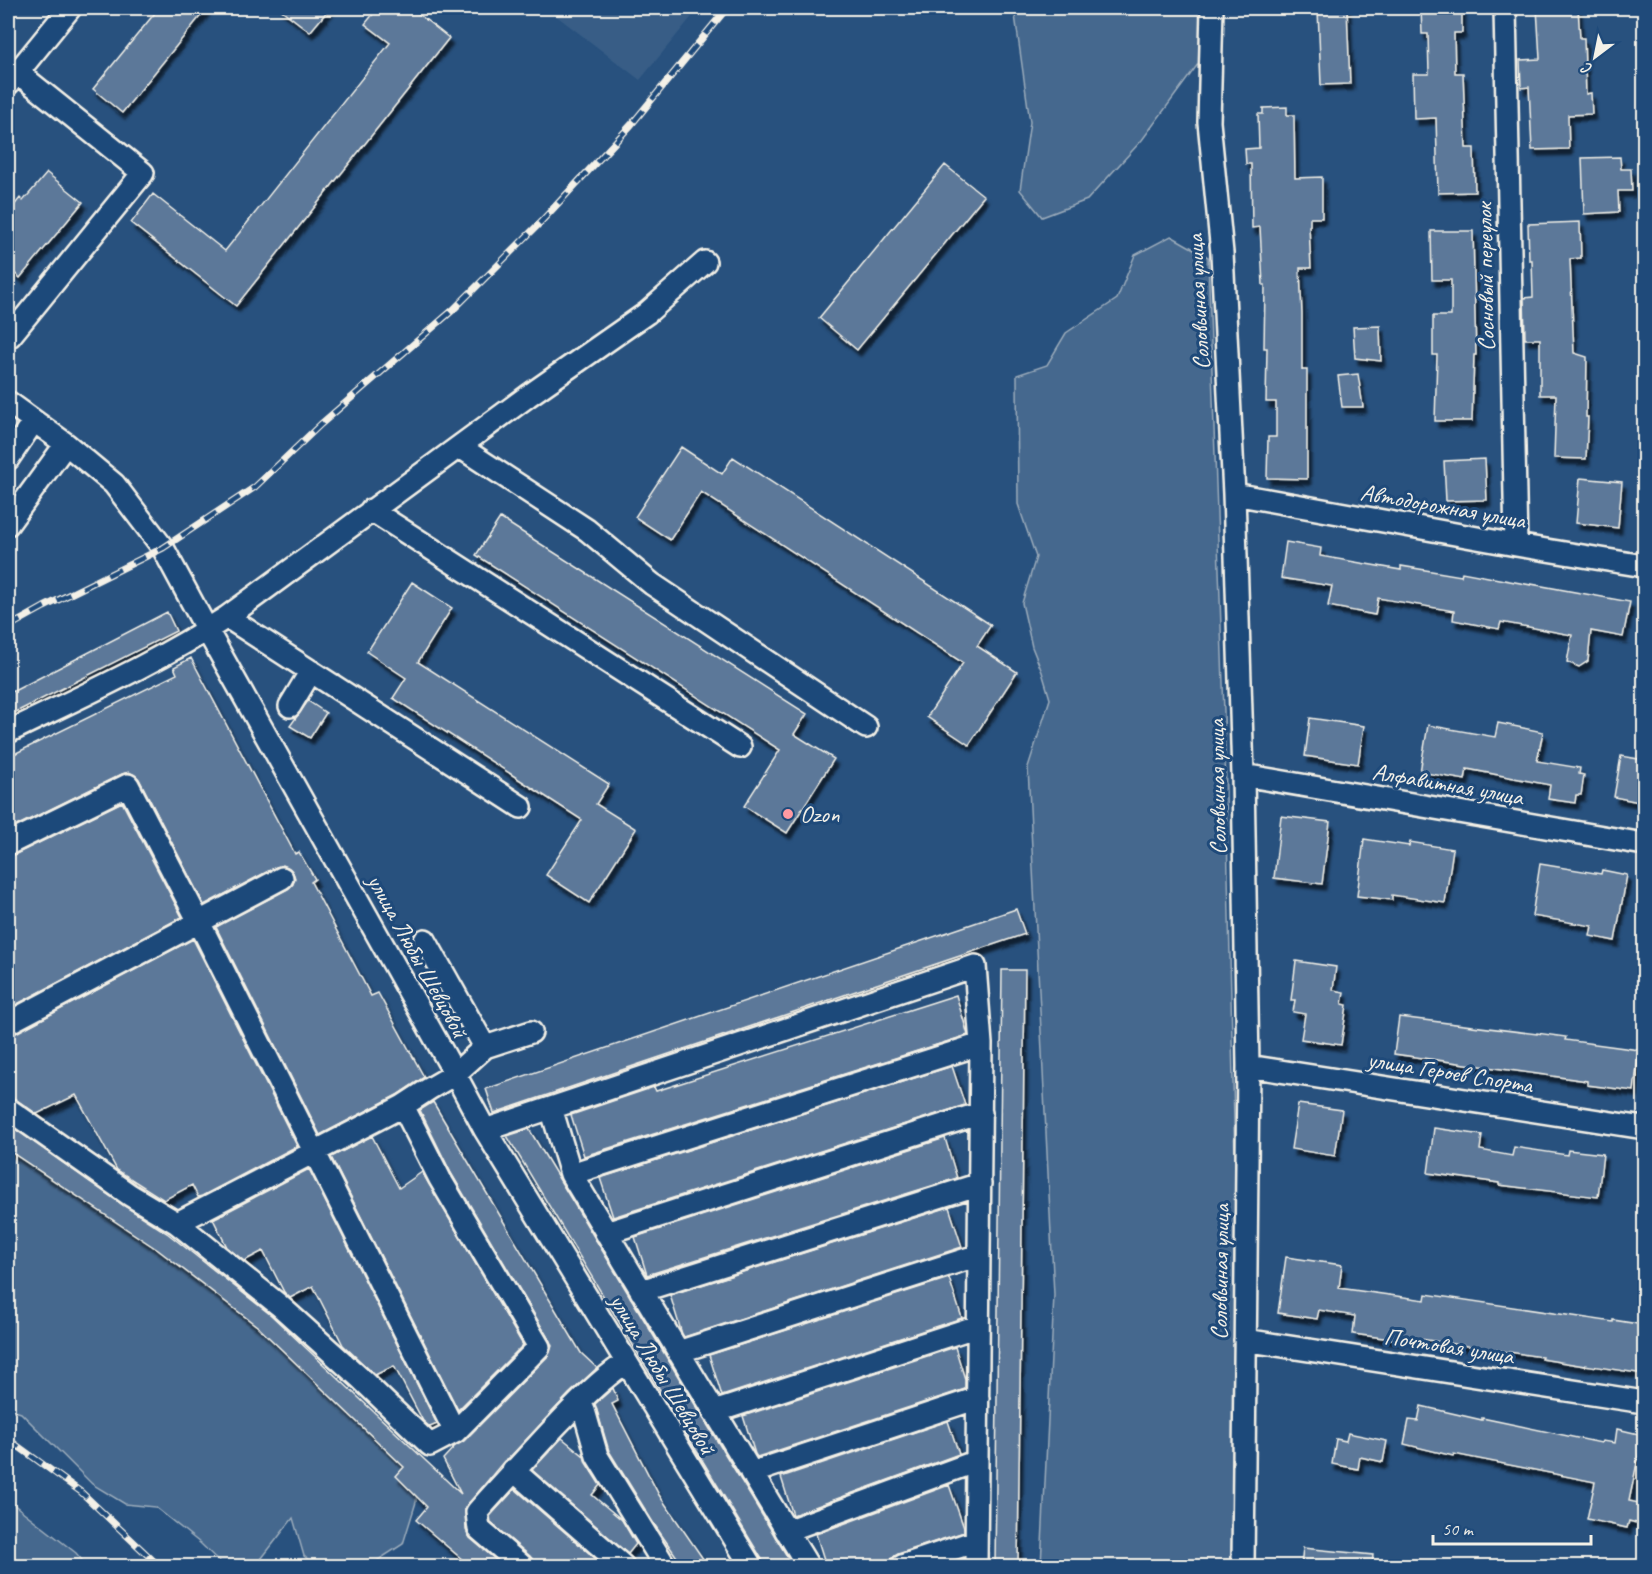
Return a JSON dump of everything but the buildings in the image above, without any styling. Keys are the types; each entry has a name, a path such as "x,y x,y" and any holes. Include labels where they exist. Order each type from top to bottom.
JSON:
{"street":[{"path":"10,336 143,174 12,78 70,8"},
{"name":"Соловьиная улица","path":"1212,8 1209,122 1222,253 1234,494 1243,775 1248,1066 1243,1566"},
{"name":"Сосновый переулок","path":"1505,8 1516,545"},
{"path":"8,732 111,682 207,630 228,616 528,396 647,313 705,262"},
{"name":"улица Любы Шевцовой","path":"8,402 66,444 114,484 163,548 485,1130 750,1566"},
{"path":"8,459 33,422"},
{"path":"8,524 66,444"},
{"path":"460,447 587,530 652,584 866,727"},
{"name":"Автодорожная улица","path":"1234,494 1644,566"},
{"path":"371,510 740,747"},
{"path":"228,616 521,807"},
{"path":"290,706 311,671"},
{"name":"Алфавитная улица","path":"1243,775 1644,844"},
{"path":"8,844 128,785 455,1432"},
{"path":"8,1023 282,878"},
{"path":"425,940 485,1047"},
{"path":"485,1130 975,966 981,1044 976,1566"},
{"path":"177,1223 403,1106 455,1074 485,1047 531,1032"},
{"path":"571,1174 981,1044"},
{"name":"улица Героев Спорта","path":"1248,1066 1644,1128"},
{"path":"8,1109 130,1195 177,1223 279,1305 430,1445 455,1432 539,1347 440,1179 403,1106"},
{"path":"551,1108 571,1174 807,1566"},
{"path":"606,1233 981,1113"},
{"path":"641,1291 980,1184"},
{"path":"678,1352 979,1256"},
{"path":"714,1412 978,1326"},
{"name":"Почтовая улица","path":"1245,1340 1644,1402"},
{"path":"522,1566 479,1529 477,1512 513,1470 581,1400 602,1380 626,1363"},
{"path":"751,1473 978,1398"},
{"path":"581,1400 597,1456 665,1566"},
{"path":"786,1530 977,1461"},
{"path":"513,1470 623,1566"},
{"path":"902,1566 976,1541"}],"shaded area":[{"path":"546,8 699,8 640,80"},
{"path":"1014,8 1204,8 1204,56 1142,140 1087,200 1042,217 1020,190 1030,122"},
{"path":"1171,236 1208,257 1224,712 1236,1202 1236,1464 1230,1566 1041,1566 1054,1295 1028,767 1050,699 1032,647 1022,603 1036,557 1018,504 1017,375 1047,365 1066,333 1117,299 1135,255"},
{"path":"8,1147 221,1290 418,1472 416,1502 403,1544 369,1566 316,1566 304,1556 293,1518 258,1563 249,1566 224,1566 200,1543 155,1507 125,1504 92,1484 21,1413 8,1409"},
{"path":"8,1500 76,1553 87,1566 8,1566"}],"railway":[{"path":"8,627 163,548 255,487 321,424 453,310 536,227 631,125 727,8"},
{"path":"8,1439 81,1492 159,1566"}],"place":[{"name":"Ozon","path":"788,814"}]}
